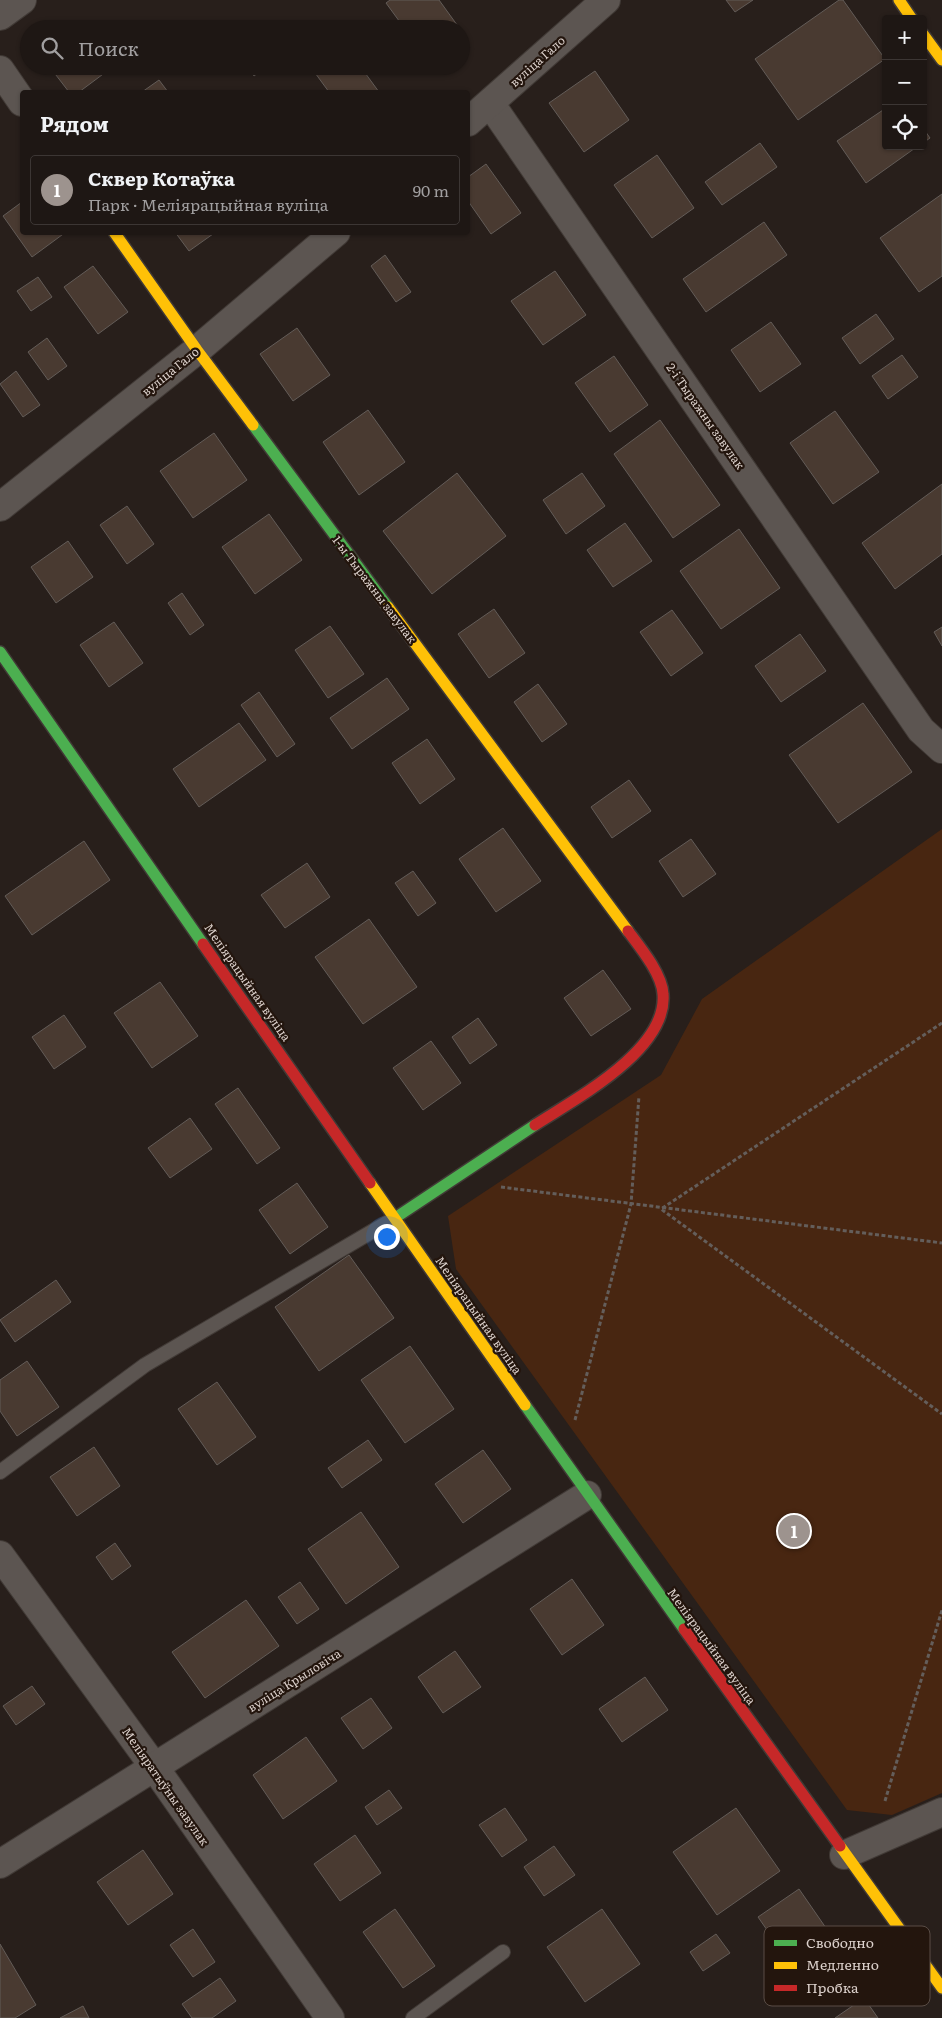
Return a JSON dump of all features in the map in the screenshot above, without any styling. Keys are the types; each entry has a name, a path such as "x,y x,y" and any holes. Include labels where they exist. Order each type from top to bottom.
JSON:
{"street":[{"path":"0,16 22,0"},
{"name":"вуліца Гало","path":"470,120 606,0"},
{"path":"899,0 909,15"},
{"path":"927,39 942,60"},
{"path":"0,70 20,99"},
{"name":"2-і Тыражны завулак","path":"490,103 921,730 942,749"},
{"name":"1-ы Тыражны завулак","path":"116,235 197,350 638,944 662,983 664,1002 657,1024 642,1047 620,1069 395,1218"},
{"name":"вуліца Гало","path":"0,506 197,350 332,235"},
{"name":"Меліярацыйная вуліца","path":"0,652 587,1495 897,1926"},
{"name":"вуліца Крыловіча","path":"0,1864 587,1495"},
{"name":"Меліяратыўны завулак","path":"0,1555 155,1768 330,2018"},
{"path":"844,1854 942,1812"},
{"name":"Меліярацыйная вуліца","path":"930,1972 942,1988"}],"lane":[{"path":"0,1472 145,1365 395,1218"},
{"path":"413,2018 503,1952"}],"path":[{"path":"661,1209 942,1023"},
{"path":"564,1462 631,1204 642,1047"},
{"path":"451,1181 942,1243"},
{"path":"661,1209 942,1414"},
{"path":"872,1842 942,1610"}],"shaded area":[{"path":"942,829 942,1793 892,1815 847,1810 456,1269 448,1216 661,1075 702,999"}],"building":[{"path":"390,0 439,0 453,20 398,20 386,3"},
{"path":"726,0 753,0 735,12"},
{"path":"839,0 843,0 882,55 882,61 798,120 755,59"},
{"path":"595,71 629,120 584,152 549,103"},
{"path":"56,75 102,75 82,90 67,90"},
{"path":"317,75 367,75 378,90 328,90"},
{"path":"159,80 166,90 145,90"},
{"path":"882,111 882,150 912,150 866,183 837,141"},
{"path":"760,143 777,167 722,205 705,182"},
{"path":"657,155 694,208 652,238 614,185"},
{"path":"486,164 521,213 491,234 470,204 470,176"},
{"path":"942,194 942,276 919,292 880,238"},
{"path":"20,203 20,235 62,235 32,257 3,216"},
{"path":"764,222 787,255 706,312 683,279"},
{"path":"177,235 212,235 189,251"},
{"path":"385,255 411,292 396,302 371,266"},
{"path":"93,266 128,312 98,334 64,287"},
{"path":"555,271 586,315 543,345 511,301"},
{"path":"38,277 52,297 31,311 17,291"},
{"path":"876,314 894,339 860,364 842,338"},
{"path":"771,322 801,364 760,392 731,350"},
{"path":"297,328 330,375 293,401 260,354"},
{"path":"47,338 67,366 48,380 28,352"},
{"path":"902,355 918,377 888,399 872,376"},
{"path":"614,356 648,405 610,432 575,383"},
{"path":"16,371 40,405 23,417 0,384"},
{"path":"368,410 405,462 359,495 323,442"},
{"path":"835,411 879,472 833,504 790,443"},
{"path":"660,420 720,505 673,538 614,454"},
{"path":"214,433 247,480 193,518 160,471"},
{"path":"457,473 506,536 432,594 383,531"},
{"path":"582,473 605,506 566,534 543,500"},
{"path":"942,484 942,554 895,589 862,543"},
{"path":"127,506 154,544 127,564 100,525"},
{"path":"269,514 302,560 255,594 222,547"},
{"path":"625,523 652,561 613,587 587,550"},
{"path":"739,529 780,588 721,629 680,571"},
{"path":"68,541 93,577 56,603 31,567"},
{"path":"182,593 204,625 190,635 168,603"},
{"path":"494,609 525,653 489,678 458,634"},
{"path":"672,610 703,653 671,676 640,632"},
{"path":"114,622 143,663 109,687 80,645"},
{"path":"330,626 364,674 328,698 295,650"},
{"path":"942,627 942,646 934,632"},
{"path":"800,634 826,671 781,702 755,666"},
{"path":"387,678 409,709 352,749 330,718"},
{"path":"538,684 567,724 542,742 514,702"},
{"path":"259,692 295,744 277,757 241,705"},
{"path":"863,703 912,772 838,823 789,755"},
{"path":"239,723 266,760 199,807 173,769"},
{"path":"427,739 455,779 420,804 392,763"},
{"path":"629,780 651,811 612,838 591,807"},
{"path":"503,828 541,881 496,912 459,859"},
{"path":"691,839 716,874 683,897 659,861"},
{"path":"84,841 110,880 32,935 5,896"},
{"path":"307,863 330,897 285,928 261,895"},
{"path":"413,871 436,903 418,916 395,883"},
{"path":"369,919 417,987 363,1024 315,957"},
{"path":"603,970 631,1009 591,1036 564,998"},
{"path":"160,982 198,1036 152,1068 114,1013"},
{"path":"64,1015 86,1047 54,1069 32,1037"},
{"path":"478,1018 497,1045 470,1064 452,1037"},
{"path":"431,1041 461,1083 423,1110 393,1068"},
{"path":"238,1088 280,1148 257,1164 215,1104"},
{"path":"190,1118 212,1149 170,1178 148,1148"},
{"path":"297,1183 328,1227 290,1254 259,1210"},
{"path":"349,1255 394,1318 319,1371 275,1307"},
{"path":"56,1280 71,1302 15,1342 0,1320"},
{"path":"410,1346 454,1409 405,1443 361,1380"},
{"path":"27,1361 59,1407 17,1436 0,1411 0,1380"},
{"path":"217,1382 256,1437 217,1465 178,1409"},
{"path":"368,1440 382,1460 342,1488 328,1468"},
{"path":"94,1447 120,1486 77,1516 50,1477"},
{"path":"483,1450 511,1489 463,1523 435,1484"},
{"path":"361,1512 399,1567 346,1604 308,1549"},
{"path":"115,1543 131,1566 112,1580 96,1557"},
{"path":"572,1579 604,1625 562,1655 530,1609"},
{"path":"300,1582 319,1609 297,1624 278,1597"},
{"path":"246,1600 279,1646 205,1698 172,1652"},
{"path":"455,1651 481,1687 443,1713 418,1677"},
{"path":"645,1677 668,1710 622,1742 599,1709"},
{"path":"32,1686 45,1704 16,1725 3,1706"},
{"path":"371,1698 392,1728 363,1749 341,1718"},
{"path":"306,1737 337,1781 283,1819 253,1775"},
{"path":"389,1790 402,1808 377,1825 365,1807"},
{"path":"505,1808 527,1840 502,1857 479,1825"},
{"path":"736,1808 780,1871 717,1915 673,1852"},
{"path":"355,1835 381,1873 340,1901 314,1864"},
{"path":"554,1846 575,1875 544,1896 524,1867"},
{"path":"143,1850 173,1894 128,1925 97,1882"},
{"path":"799,1889 825,1926 764,1926 758,1917"},
{"path":"395,1909 435,1966 403,1988 363,1932"},
{"path":"602,1909 640,1964 585,2002 547,1947"},
{"path":"193,1929 215,1962 193,1977 170,1945"},
{"path":"716,1934 730,1953 703,1971 690,1952"},
{"path":"0,1944 36,2005 15,2018 0,2018"},
{"path":"220,1978 236,2001 212,2018 192,2018 182,2004"},
{"path":"83,2006 89,2018 60,2018"},
{"path":"852,2006 870,2006 878,2018 835,2018"}],"traffic: fast":[{"path":"253,425 388,607"},
{"path":"0,652 203,944"},
{"path":"395,1218 535,1125"},
{"path":"525,1405 684,1629"}],"traffic: slow":[{"path":"899,0 909,15"},
{"path":"927,39 942,60"},
{"path":"116,235 197,350 253,425"},
{"path":"388,607 628,931"},
{"path":"370,1183 525,1405"},
{"path":"840,1846 897,1926"},
{"path":"930,1971 942,1988"}],"traffic: jam":[{"path":"535,1125 616,1071 651,1034 661,1015 663,994 659,978 650,961 628,931"},
{"path":"203,944 370,1183"},
{"path":"684,1629 840,1846"}],"place":[{"name":"Сквер Котаўка","path":"794,1531"}]}
